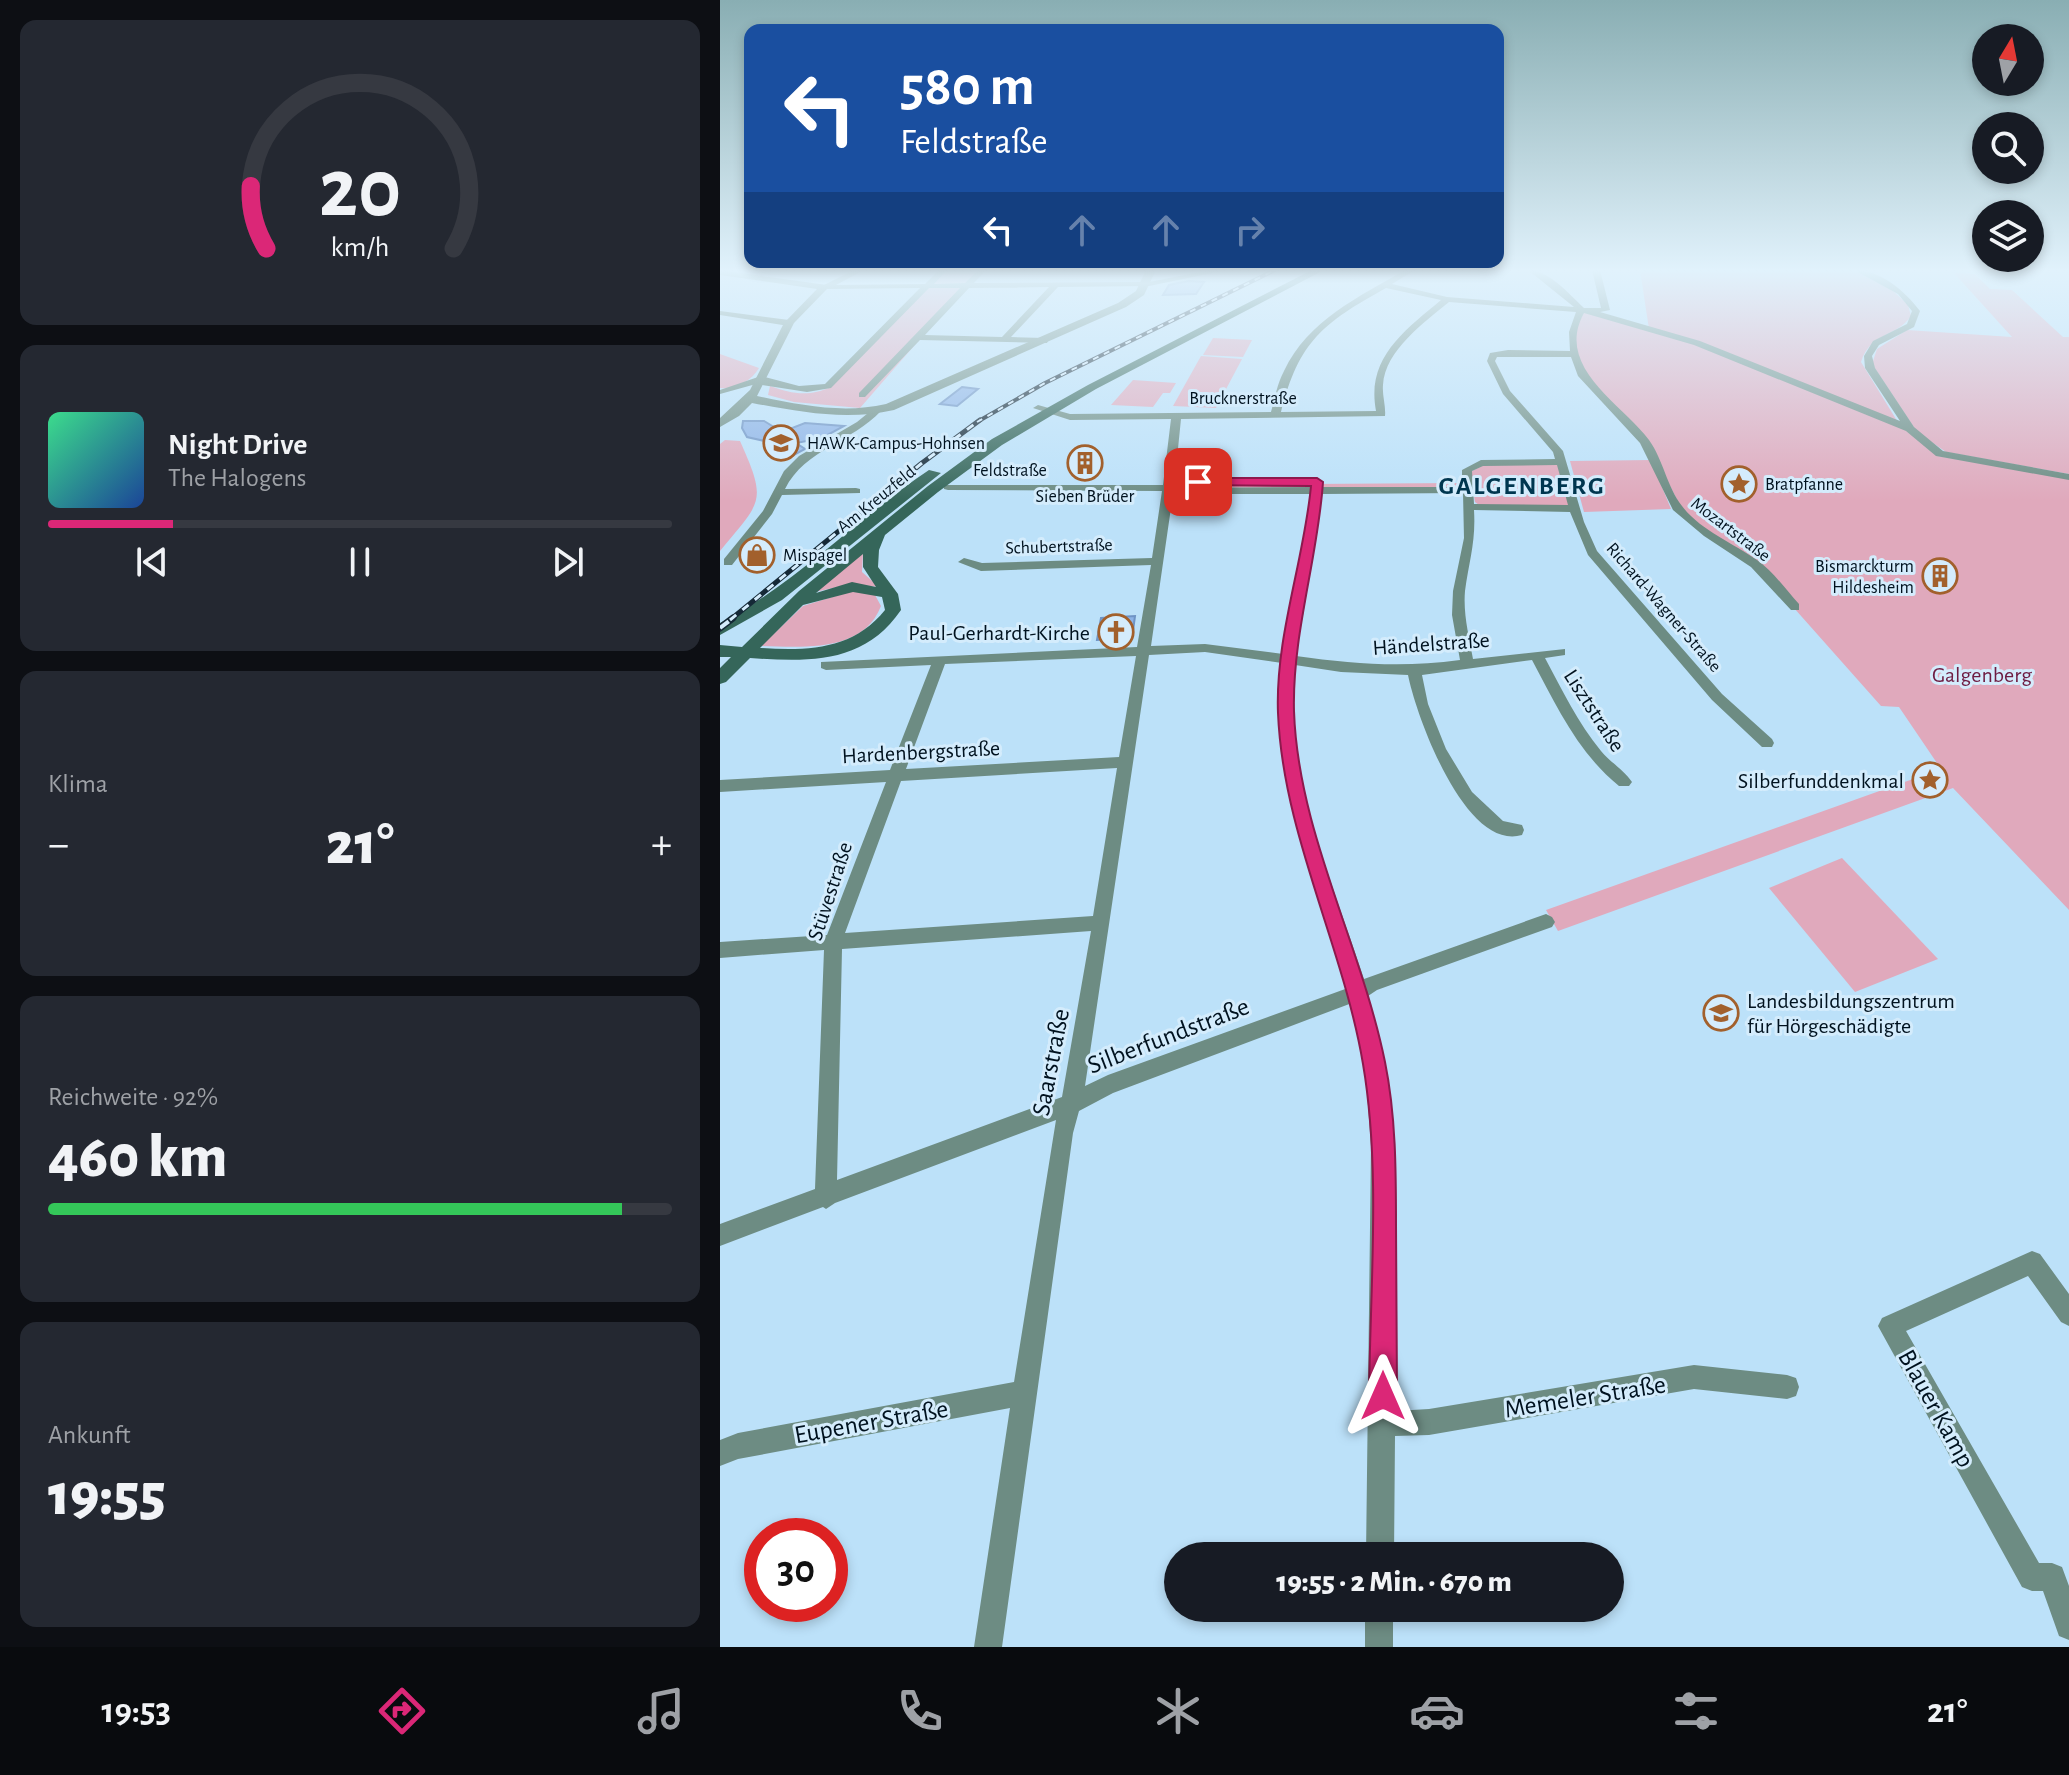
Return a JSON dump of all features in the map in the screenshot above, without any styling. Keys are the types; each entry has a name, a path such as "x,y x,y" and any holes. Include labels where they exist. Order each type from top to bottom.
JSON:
{"main road":[{"name":"Am Kreuzfeld","path":"729,658 794,592 958,459 1162,347"},
{"name":"Am Kreuzfeld","path":"787,611 967,462 1043,410 1167,347"},
{"path":"720,630 756,611 901,495 958,459"},
{"path":"729,658 842,649 866,638 886,622 893,610 890,594 885,584 871,572 867,562 868,555 889,525"},
{"path":"729,658 787,611 817,595 844,588 868,587 890,594"}],"street":[{"path":"720,423 741,411 752,399 777,347"},
{"path":"721,391 743,388 760,381 775,382 795,390 811,391 828,386 867,347"},
{"path":"862,395 908,347"},
{"path":"720,423 767,409 795,407 876,411 900,404 1031,347"},
{"path":"1275,415 1287,373 1302,347"},
{"name":"Brucknerstraße","path":"1168,487 1176,416 1382,414 1378,384 1385,364 1400,347"},
{"path":"1575,347 1575,354"},
{"path":"1707,347 1910,429"},
{"path":"1874,347 1868,356 1870,368 1910,429 1940,454 2069,477"},
{"name":"Richard-Wagner-Straße","path":"1575,354 1493,355 1493,371 1518,407 1553,443 1584,540 1592,552 1717,697 1767,743"},
{"name":"Mozartstraße","path":"1575,354 1581,374 1654,455 1677,508 1708,534 1755,564 1795,607"},
{"path":"721,391 795,407"},
{"path":"1043,410 1070,417 1176,416"},
{"path":"728,562 768,512 788,473 803,458 861,424 876,411"},
{"path":"1468,665 1458,615 1459,591 1470,538 1467,486 1471,466 1481,463 1561,462"},
{"path":"1317,486 1313,527 1288,661 1286,712 1297,801 1357,993 1375,1064 1384,1150 1380,1542"},
{"name":"Feldstraße","path":"948,487 1467,486"},
{"name":"Saarstraße","path":"988,1647 1063,1133 1071,1104 1168,487"},
{"path":"780,492 856,491"},
{"path":"1469,507 1575,509"},
{"name":"Schubertstraße","path":"964,562 981,567 1155,561"},
{"name":"Händelstraße","path":"826,665 1225,649 1346,668 1414,671 1560,652"},
{"name":"Lisztstraße","path":"1536,655 1584,736 1610,772 1624,782"},
{"name":"Stüvestraße","path":"826,1198 833,941 940,659"},
{"path":"1414,671 1421,704 1439,749 1466,796 1498,826 1516,830"},
{"name":"Hardenbergstraße","path":"720,786 1124,762"},
{"name":"Silberfundstraße","path":"720,1235 1071,1104 1108,1085 1357,993 1371,984 1546,922"},
{"path":"720,950 1099,923"},
{"name":"Blauer Kamp","path":"2069,1314 2032,1262 1890,1326 2032,1577 2052,1577 2069,1626"},
{"name":"Memeler Straße","path":"1383,1424 1429,1422 1694,1377 1787,1387"},
{"name":"Eupener Straße","path":"720,1453 738,1446 1024,1393"},
{"path":"1379,1622 1379,1647"}],"green space":[{"path":"870,347 913,347 860,408 794,402 768,395 770,386 800,393 831,387"},
{"path":"1208,347 1248,347 1243,357 1203,355"},
{"name":"Galgenberg","path":"1576,347 1869,347 1861,362 1899,424 1938,456 2069,479 2069,910 1953,788 1558,931 1546,910 1941,769 1899,707 1881,706 1755,564 1686,517 1654,455 1576,363"},
{"path":"2069,347 2069,474 1946,452 1917,432 1872,364 1877,349"},
{"path":"720,354 759,368 742,384 720,388"},
{"path":"1201,356 1242,359 1216,408 1173,406"},
{"path":"1133,380 1176,383 1170,393 1163,393 1153,407 1111,405"},
{"path":"725,440 740,441 757,490 752,511 720,551 720,444"},
{"path":"1651,460 1671,509 1584,512 1570,461"},
{"path":"1484,465 1561,466 1569,506 1479,505 1475,502 1470,472"},
{"path":"1457,483 1458,487 1174,488 1178,485"},
{"path":"863,552 862,572 879,587 851,584 815,592"},
{"path":"855,590 875,595 881,606 872,621 860,632 830,644 761,646 803,606"},
{"path":"1842,858 1938,959 1855,992 1769,888"}],"building":[{"path":"962,387 978,389 957,406 940,404"},
{"path":"743,421 764,421 782,432 805,423 844,426 822,438 796,443 805,449 790,457 769,442 747,437 742,428"},
{"name":"Paul-Gerhardt-Kirche","path":"1135,616 1132,638 1097,640 1101,618"}],"railway":[{"path":"978,421 1045,383 1119,347"},
{"path":"730,620 922,463 978,421"},
{"path":"720,628 733,618"}],"place":[{"name":"HAWK-Campus-Hohnsen","path":"781,443"},
{"name":"Sieben Brüder","path":"1085,463"},
{"name":"Bratpfanne","path":"1739,484"},
{"name":"Mispagel","path":"757,555"},
{"name":"Bismarckturm Hildesheim","path":"1940,576"},
{"name":"Paul-Gerhardt-Kirche","path":"1116,632"},
{"name":"Silberfunddenkmal","path":"1930,780"},
{"name":"Landesbildungszentrum für Hörgeschädigte","path":"1721,1013"}],"district":[{"name":"GALGENBERG","path":"1522,485"}],"route":[{"path":"1198,482 1317,482 1313,527 1288,661 1286,712 1297,801 1357,993 1375,1064 1384,1150 1383,1396"}]}
